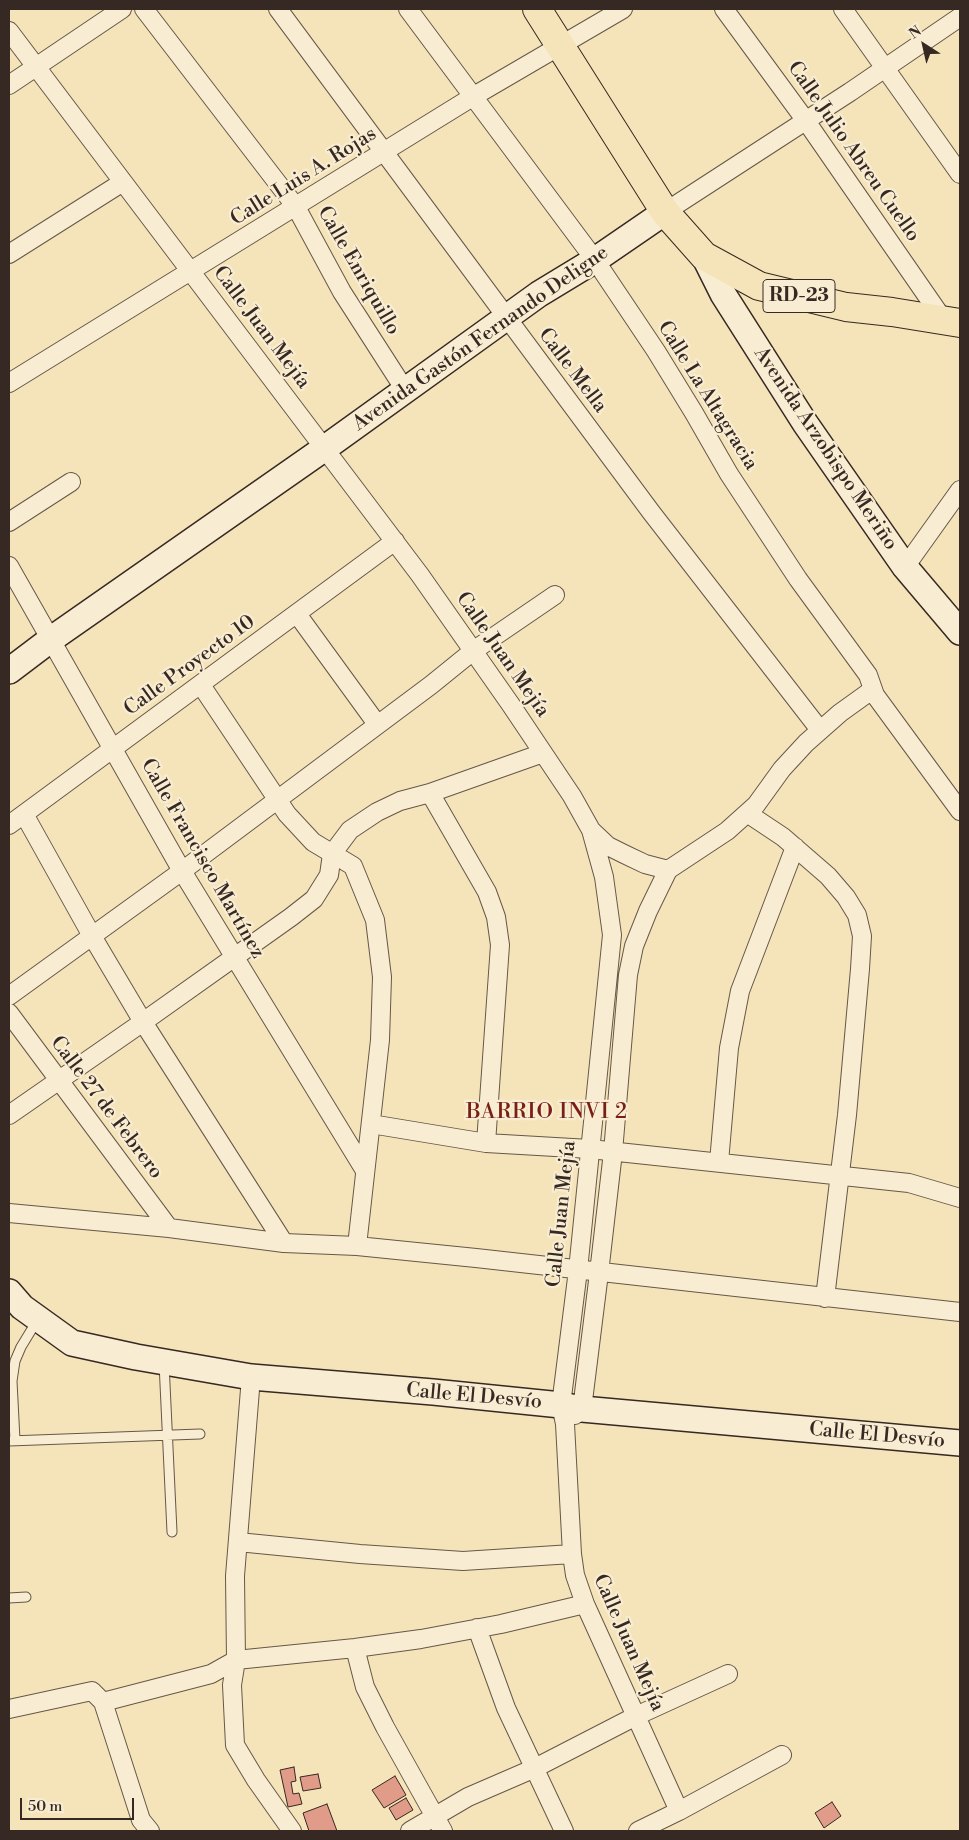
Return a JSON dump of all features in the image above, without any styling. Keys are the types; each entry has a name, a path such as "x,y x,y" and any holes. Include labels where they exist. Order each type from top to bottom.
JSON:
{"main road":[{"name":"RD-23","path":"537,9 665,212 704,256 759,286 846,307 953,322"}],"street":[{"path":"9,85 122,9"},
{"name":"Calle Enriquillo","path":"144,9 296,207 342,292 405,390"},
{"name":"Calle Mella","path":"278,9 651,512 820,730"},
{"name":"Calle La Altagracia","path":"408,9 595,260 660,359 729,474 792,571 868,675 872,690 960,811"},
{"name":"Calle Luis A. Rojas","path":"9,383 474,96 623,9"},
{"name":"Calle Julio Abreu Cuello","path":"724,9 953,322"},
{"path":"843,9 960,174"},
{"name":"Avenida Gastón Fernando Deligne","path":"9,671 539,294 595,260 960,17"},
{"name":"Calle Juan Mejía","path":"9,31 395,542 543,753 572,796 591,830 604,878 612,935 611,960 578,1270 569,1413 572,1554 575,1575 584,1604 679,1811"},
{"path":"9,254 123,182"},
{"name":"Avenida Arzobispo Meriño","path":"704,256 723,294 805,423 905,567 960,632"},
{"path":"9,522 71,482"},
{"path":"905,567 960,490"},
{"name":"Calle Proyecto 10","path":"9,825 114,749 121,741 201,685 395,542"},
{"name":"Calle Francisco Martínez","path":"9,566 182,871 364,1169"},
{"path":"9,996 182,871 431,685 473,651 555,595"},
{"path":"297,614 377,724"},
{"path":"201,685 276,800 313,842 353,866 375,920 382,976 381,1031 364,1169 357,1246"},
{"path":"591,830 608,846 645,864 668,870 727,832 756,805 782,769 820,730 872,690"},
{"path":"9,1114 143,1022 314,899 329,875 332,854 350,830 377,812 400,801 430,793 543,753"},
{"path":"430,793 487,892 496,917 500,945 486,1143"},
{"path":"747,813 783,837 828,876 846,897 857,915 862,936 847,1115 824,1298"},
{"path":"24,814 92,936 143,1022 284,1243"},
{"path":"719,1162 729,1048 740,991 795,847"},
{"name":"Calle Juan Mejía","path":"569,1413 599,1273 613,1152 628,975 634,946 648,911 668,870"},
{"name":"Calle 27 de Febrero","path":"9,1013 169,1228"},
{"path":"371,1124 486,1143 590,1149 908,1182 960,1198"},
{"path":"9,1213 169,1228 284,1243 357,1246 960,1312"},
{"name":"Calle El Desvío","path":"9,1292 22,1307 72,1343 164,1363 251,1377 569,1413 960,1443"},
{"path":"251,1377 235,1576 236,1660 232,1685 235,1745 256,1780 292,1831"},
{"path":"238,1542 360,1554 463,1561 572,1554"},
{"path":"103,1702 211,1674 236,1660 421,1639 584,1604"},
{"path":"477,1628 506,1708 564,1831"},
{"path":"355,1648 365,1687 439,1824"},
{"path":"410,1831 439,1824 468,1797 535,1768 636,1716 728,1674"},
{"path":"9,1709 92,1691 103,1702 141,1820 150,1831"},
{"path":"638,1831 679,1811 782,1754"}],"lane":[{"path":"38,1319 21,1347 15,1362 12,1380 12,1440 200,1434"},
{"path":"164,1363 172,1532"},
{"path":"9,1598 26,1597"}],"building":[{"path":"294,1767 296,1781 291,1782 293,1794 299,1793 302,1804 288,1807 280,1770"},
{"path":"318,1774 321,1788 303,1791 300,1777"},
{"path":"395,1776 406,1795 384,1808 372,1790"},
{"path":"406,1798 413,1810 396,1820 389,1808"},
{"path":"832,1802 841,1816 824,1828 815,1813"},
{"path":"327,1804 337,1831 309,1831 303,1813"}],"district":[{"name":"BARRIO INVI 2","path":"547,1113"}]}
